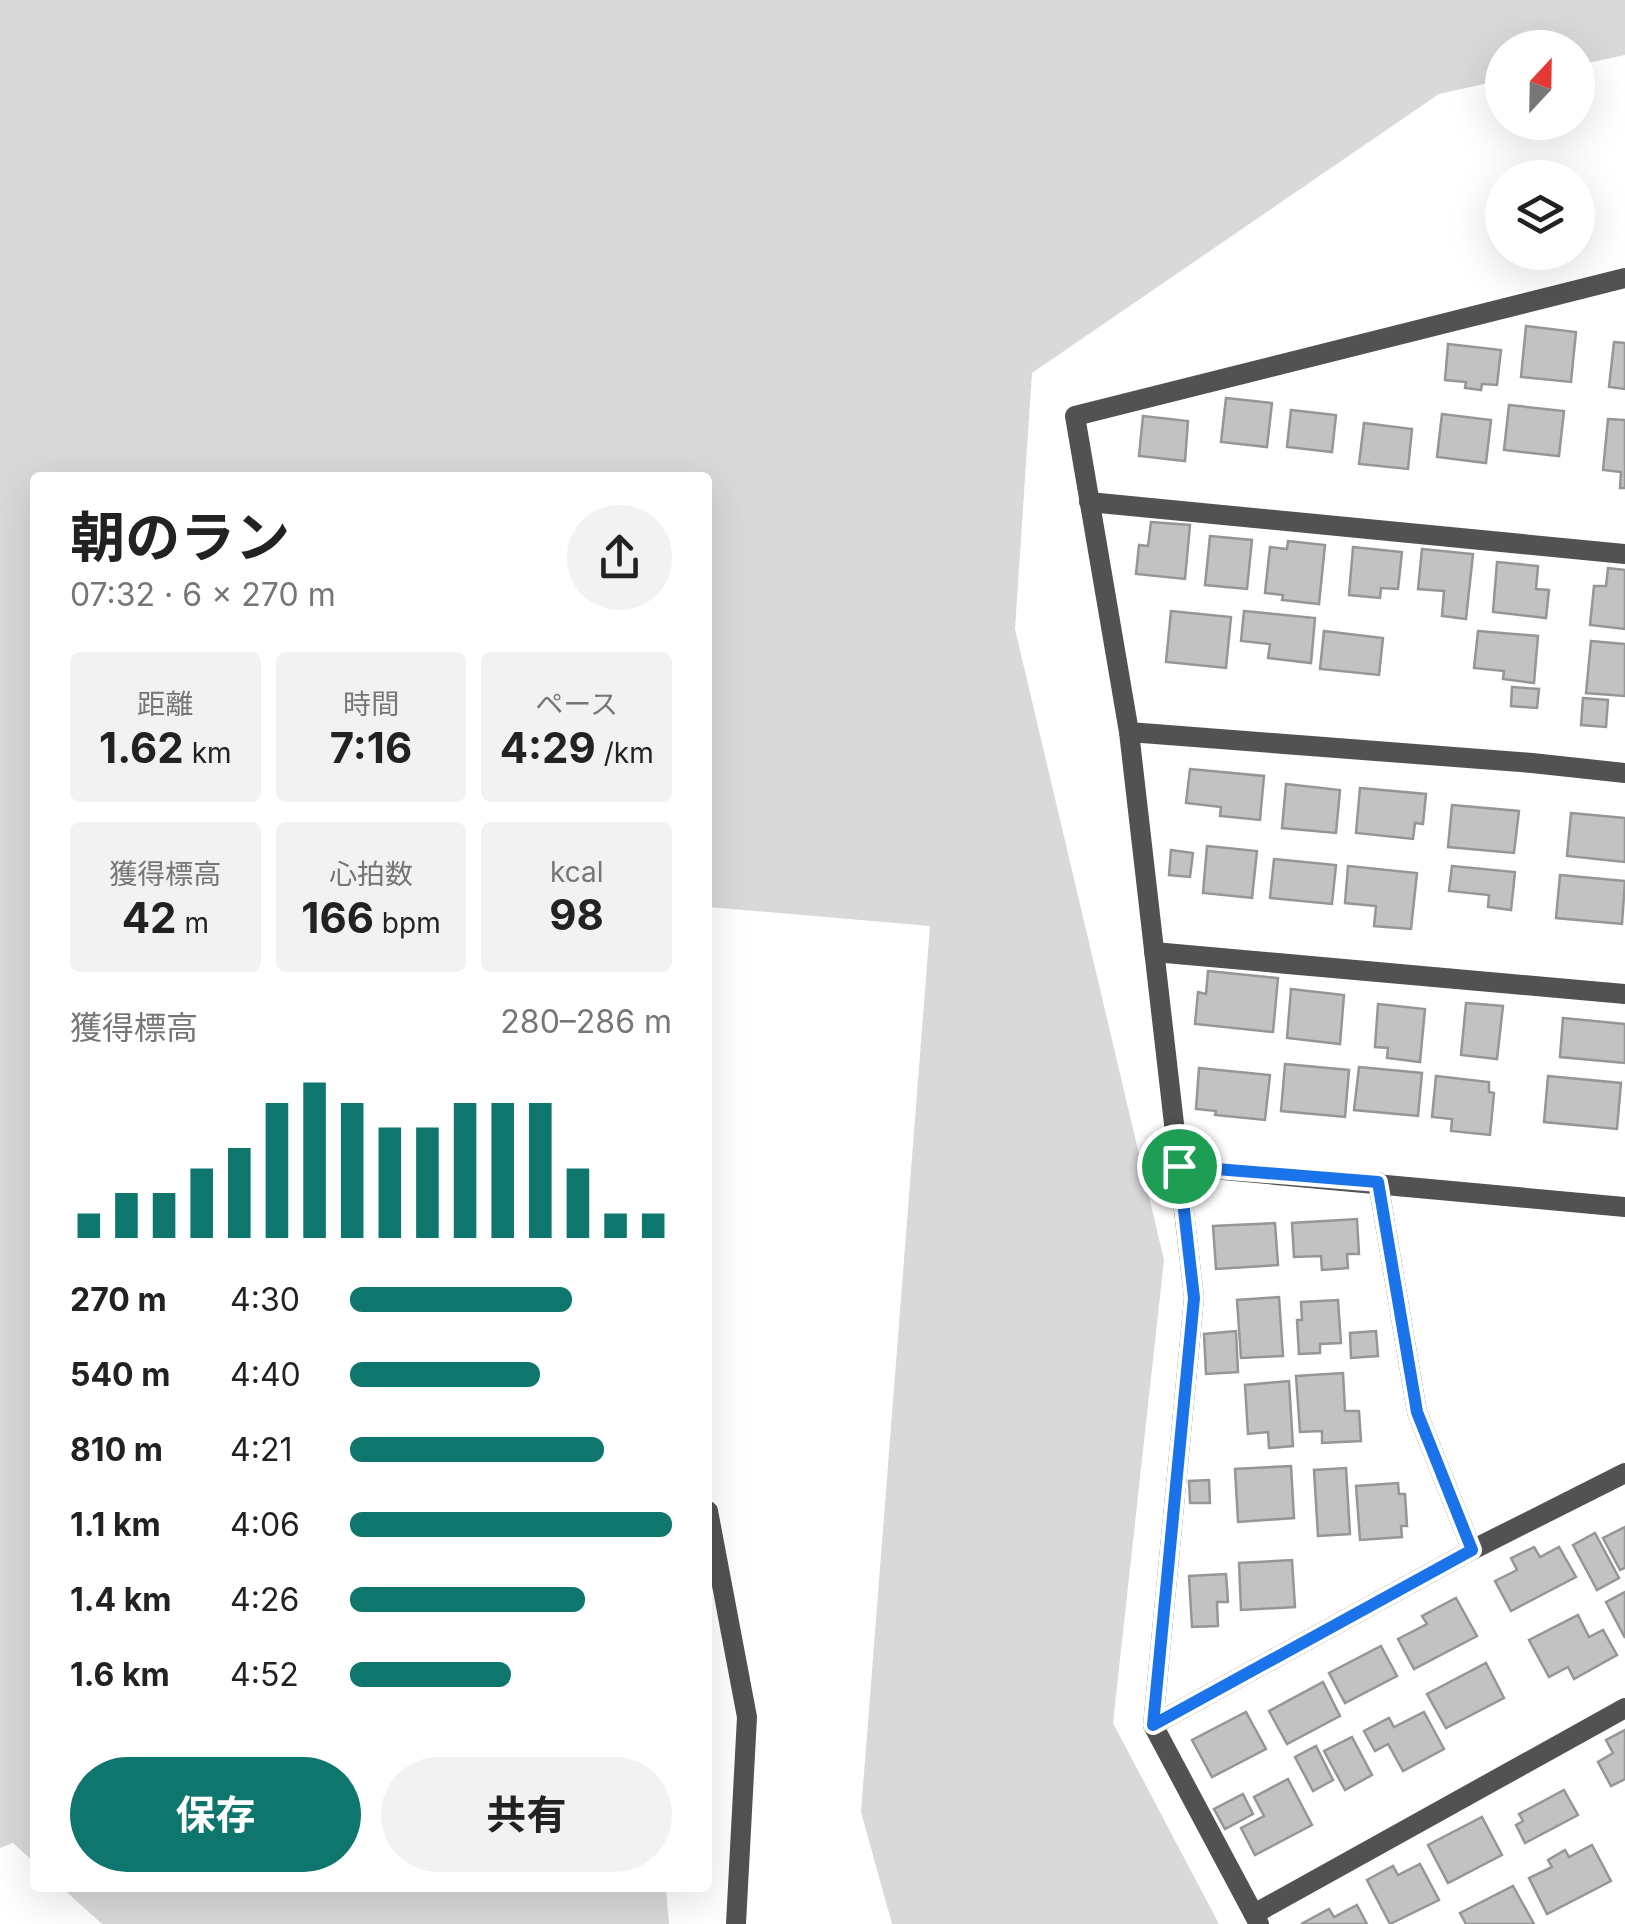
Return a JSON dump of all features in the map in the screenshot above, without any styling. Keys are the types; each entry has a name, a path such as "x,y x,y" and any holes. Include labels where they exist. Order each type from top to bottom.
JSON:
{"street":[{"path":"1625,278 1074,416 1129,732 1194,1298 1153,1725 1256,1919 1625,1708"},
{"path":"1090,502 1625,554"},
{"path":"1129,732 1625,773"},
{"path":"1154,952 1625,994"},
{"path":"1179,1166 1625,1207"},
{"path":"1378,1182 1417,1412 1472,1550"},
{"path":"1153,1725 1472,1550 1625,1473"},
{"path":"712,1533 747,1717 736,1924"}],"shaded area":[{"path":"0,0 1625,0 1625,55 1595,61 1595,30 1485,30 1485,84 1439,94 1032,373 1015,629 1164,1260 1113,1723 1219,1924 892,1924 861,1812 930,926 712,907 712,472 30,472 30,1858 13,1843 0,1848"},
{"path":"66,1892 666,1892 669,1924 102,1924"}],"building":[{"path":"1526,326 1576,332 1571,382 1521,377"},
{"path":"1614,342 1625,343 1625,389 1609,387"},
{"path":"1448,344 1501,350 1497,385 1482,384 1481,390 1465,388 1466,382 1445,380"},
{"path":"1226,398 1272,403 1267,447 1221,442"},
{"path":"1509,405 1564,411 1559,456 1504,450"},
{"path":"1291,410 1336,415 1332,452 1287,447"},
{"path":"1442,414 1491,420 1486,463 1437,457"},
{"path":"1143,416 1188,421 1185,461 1139,456"},
{"path":"1608,419 1625,420 1625,488 1620,488 1621,472 1603,470"},
{"path":"1364,423 1412,429 1408,469 1359,464"},
{"path":"1151,522 1190,525 1185,579 1136,574 1139,545 1148,546"},
{"path":"1210,536 1252,540 1247,589 1205,585"},
{"path":"1288,541 1325,545 1319,604 1282,600 1283,595 1265,593 1270,547 1287,549"},
{"path":"1353,547 1402,552 1398,589 1381,588 1380,598 1349,595"},
{"path":"1422,549 1473,554 1466,619 1442,616 1444,591 1418,589"},
{"path":"1497,562 1538,566 1536,589 1549,590 1546,618 1493,612"},
{"path":"1608,568 1625,570 1625,629 1590,625 1594,586 1606,586"},
{"path":"1171,611 1231,617 1226,668 1166,662"},
{"path":"1244,611 1315,618 1311,663 1268,658 1270,644 1241,641"},
{"path":"1324,631 1383,638 1379,675 1320,669"},
{"path":"1478,631 1538,636 1534,683 1503,679 1504,671 1474,668"},
{"path":"1591,641 1625,644 1625,696 1586,693"},
{"path":"1512,687 1539,689 1537,708 1511,706"},
{"path":"1583,698 1608,700 1606,727 1581,725"},
{"path":"1190,769 1264,776 1260,820 1220,816 1221,807 1186,803"},
{"path":"1286,784 1340,790 1336,833 1282,828"},
{"path":"1360,788 1426,794 1423,824 1415,823 1413,839 1356,833"},
{"path":"1452,805 1519,811 1514,853 1448,847"},
{"path":"1571,813 1625,818 1625,862 1567,856"},
{"path":"1207,846 1257,851 1252,898 1203,893"},
{"path":"1171,850 1193,853 1190,877 1169,875"},
{"path":"1274,859 1336,865 1332,904 1270,898"},
{"path":"1348,866 1417,873 1411,929 1374,926 1376,906 1345,903"},
{"path":"1452,866 1515,872 1511,910 1488,907 1489,895 1449,891"},
{"path":"1560,875 1625,881 1622,924 1556,918"},
{"path":"1208,971 1278,978 1273,1032 1195,1024 1198,992 1206,994"},
{"path":"1291,989 1344,995 1340,1044 1287,1038"},
{"path":"1466,1003 1503,1006 1497,1059 1461,1055"},
{"path":"1378,1004 1425,1009 1420,1062 1387,1058 1388,1048 1375,1047"},
{"path":"1563,1018 1625,1024 1625,1063 1560,1057"},
{"path":"1285,1064 1349,1070 1345,1117 1281,1111"},
{"path":"1359,1067 1422,1073 1418,1116 1354,1110"},
{"path":"1199,1068 1270,1075 1265,1120 1196,1109"},
{"path":"1436,1076 1489,1082 1489,1092 1494,1093 1490,1135 1451,1131 1452,1119 1432,1117"},
{"path":"1548,1076 1621,1083 1617,1129 1544,1122"},
{"path":"1357,1219 1359,1254 1347,1254 1348,1268 1322,1270 1321,1256 1294,1257 1292,1223"},
{"path":"1275,1223 1278,1265 1216,1269 1213,1226"},
{"path":"1279,1297 1283,1356 1241,1358 1237,1300"},
{"path":"1338,1300 1341,1343 1320,1344 1320,1353 1299,1354 1297,1320 1302,1320 1301,1302"},
{"path":"1236,1331 1238,1372 1206,1374 1204,1334"},
{"path":"1376,1331 1378,1356 1351,1358 1350,1333"},
{"path":"1343,1373 1345,1411 1359,1411 1361,1441 1322,1443 1322,1431 1300,1432 1296,1376"},
{"path":"1289,1381 1293,1446 1269,1448 1268,1432 1248,1434 1245,1385"},
{"path":"1291,1466 1294,1518 1238,1522 1235,1469"},
{"path":"1346,1468 1350,1534 1318,1536 1314,1470"},
{"path":"1209,1480 1210,1503 1190,1503 1189,1481"},
{"path":"1398,1483 1399,1494 1405,1494 1407,1526 1401,1526 1402,1537 1360,1540 1356,1486"},
{"path":"1625,1527 1625,1568 1620,1570 1603,1538"},
{"path":"1595,1533 1619,1578 1597,1590 1573,1545"},
{"path":"1534,1547 1540,1557 1559,1547 1576,1577 1511,1611 1495,1581 1517,1570 1511,1558"},
{"path":"1292,1560 1295,1607 1241,1610 1239,1563"},
{"path":"1226,1574 1228,1602 1217,1602 1218,1626 1192,1627 1189,1576"},
{"path":"1625,1592 1625,1638 1606,1602"},
{"path":"1456,1598 1477,1636 1414,1669 1398,1639 1427,1624 1422,1616"},
{"path":"1578,1615 1589,1637 1603,1630 1617,1655 1574,1679 1568,1667 1549,1677 1529,1640"},
{"path":"1381,1646 1397,1676 1345,1703 1329,1673"},
{"path":"1486,1663 1504,1698 1446,1728 1427,1694"},
{"path":"1323,1682 1340,1716 1287,1744 1269,1711"},
{"path":"1246,1712 1266,1749 1212,1777 1192,1740"},
{"path":"1424,1712 1444,1749 1403,1771 1388,1744 1375,1751 1364,1731 1389,1718 1394,1727"},
{"path":"1625,1730 1625,1779 1611,1786 1598,1762 1613,1753 1606,1740"},
{"path":"1352,1737 1372,1775 1345,1790 1324,1751"},
{"path":"1316,1746 1333,1780 1313,1791 1295,1757"},
{"path":"1288,1779 1312,1825 1255,1855 1241,1828 1264,1816 1254,1797"},
{"path":"1564,1790 1578,1815 1525,1843 1516,1825 1523,1821 1519,1814"},
{"path":"1243,1794 1253,1814 1225,1829 1214,1809"},
{"path":"1482,1817 1502,1855 1448,1883 1428,1845"},
{"path":"1592,1845 1611,1881 1547,1914 1529,1878 1552,1867 1548,1860 1565,1850 1569,1857"},
{"path":"1420,1864 1439,1900 1390,1924 1367,1880 1393,1866 1398,1875"},
{"path":"1513,1886 1534,1924 1466,1924 1460,1913"},
{"path":"1357,1905 1367,1924 1301,1924 1329,1909 1334,1917"}],"route":[{"path":"1179,1166 1378,1182 1417,1412 1472,1550 1153,1725 1194,1298 1179,1166"}]}
